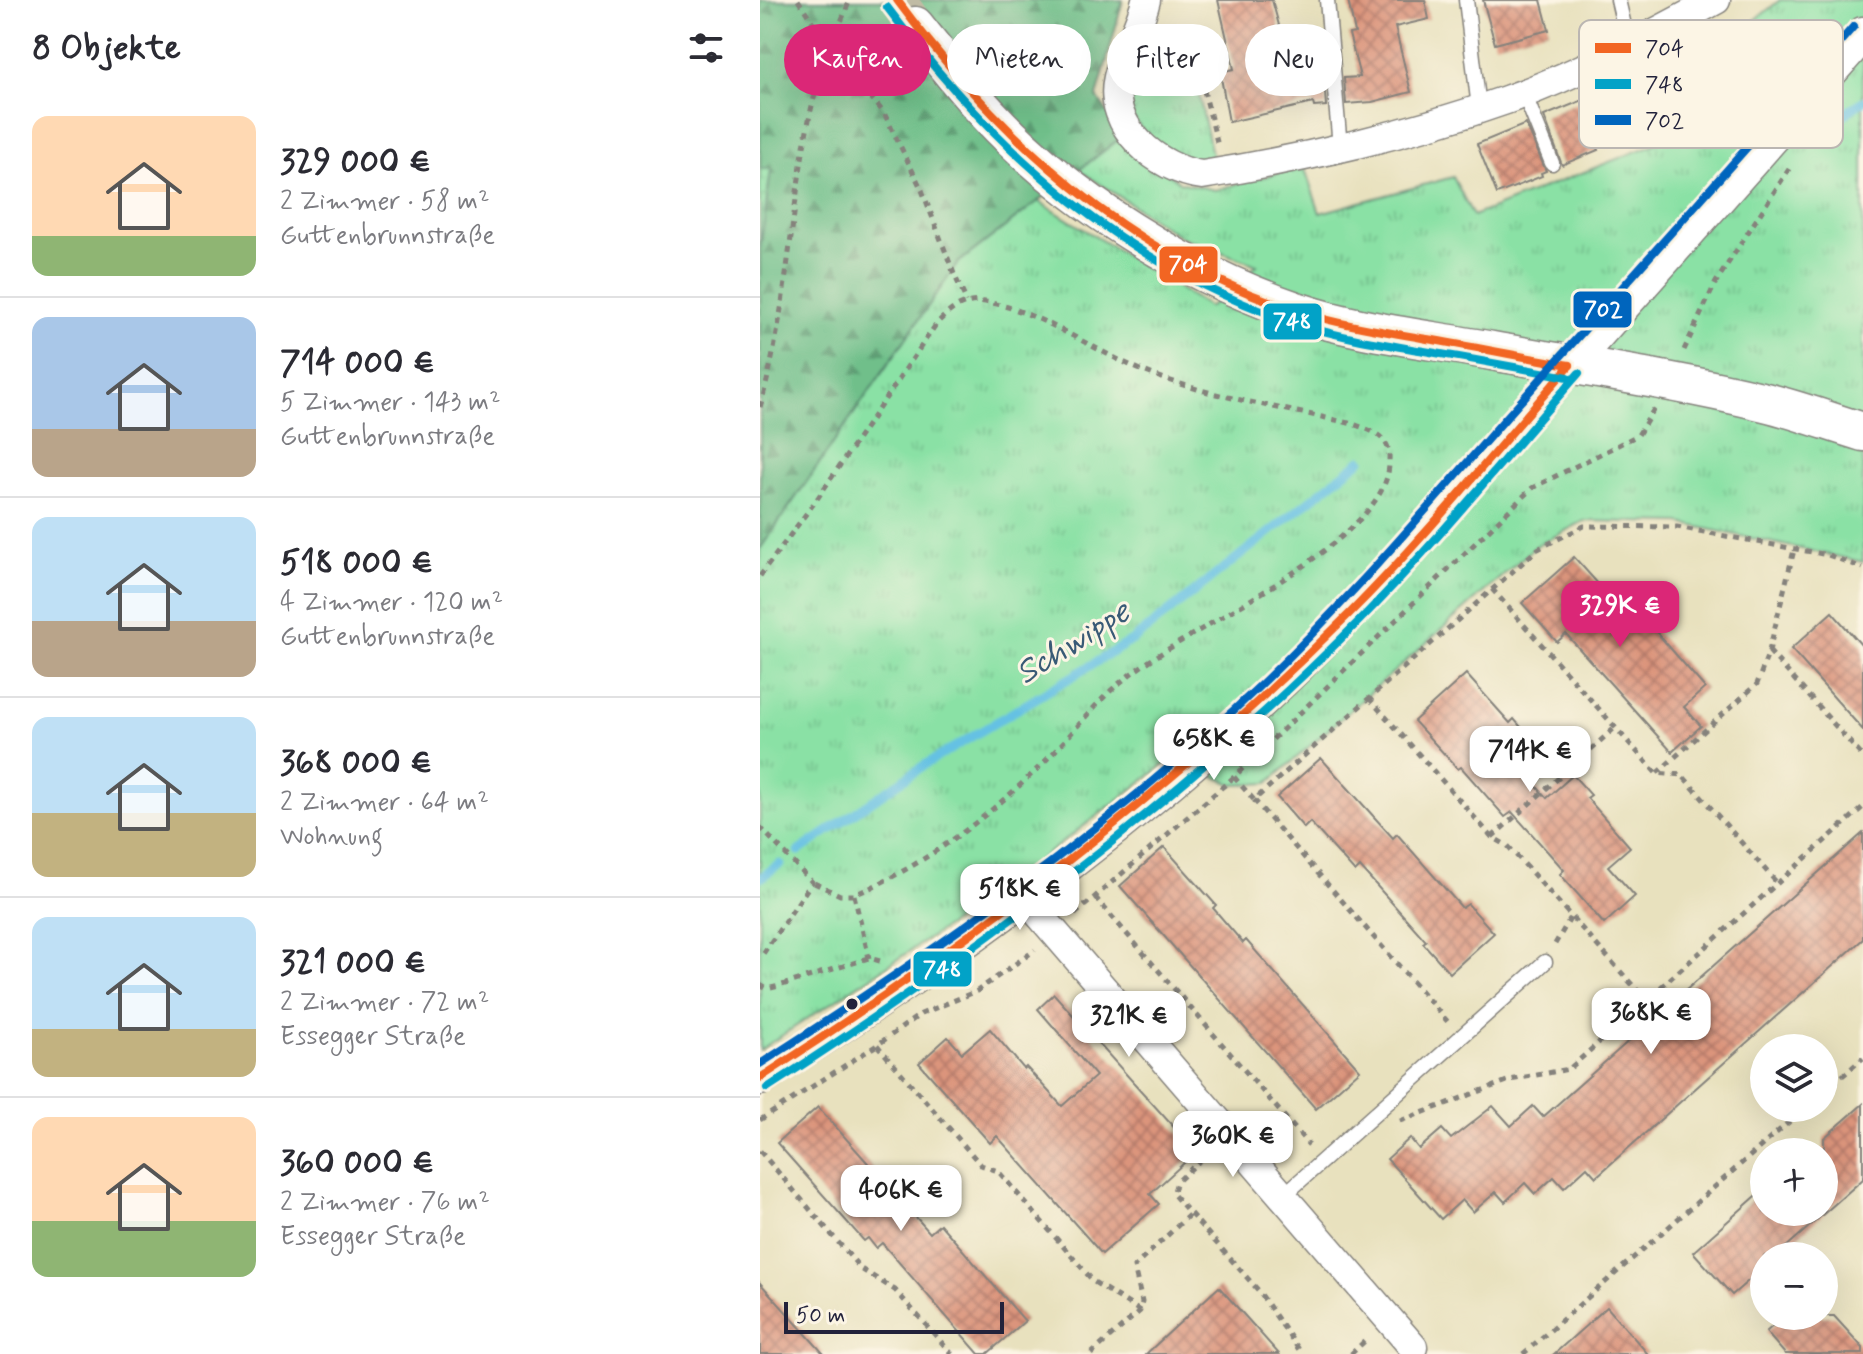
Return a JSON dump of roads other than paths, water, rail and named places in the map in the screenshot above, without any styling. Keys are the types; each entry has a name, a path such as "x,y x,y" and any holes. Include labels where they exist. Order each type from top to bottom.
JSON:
{"main road":[{"path":"931,45 990,116 1044,167 1110,216 1179,259 1240,290 1300,312 1381,331 1669,382 1766,403 1863,432"}],"street":[{"path":"1681,20 1716,0"},
{"path":"1145,3 1117,78 1117,99 1122,117 1142,146 1185,173 1213,173 1340,147 1479,108 1524,93 1579,69"},
{"path":"1843,57 1863,34"},
{"path":"760,1078 902,985 1025,898 1182,772 1340,623 1422,535 1762,148"},
{"path":"1025,898 1413,1347"}],"lane":[{"path":"1327,0 1340,147"},
{"path":"1466,0 1479,108"},
{"path":"1618,0 1623,20"},
{"path":"1524,93 1552,163"},
{"path":"1283,1196 1545,962"}],"waterway":[{"name":"Schwippe","path":"1843,115 1863,101"},
{"name":"Schwippe","path":"799,851 923,766 1133,640 1361,460"},
{"name":"Schwippe","path":"760,878 780,864"}],"tunnel":[{"path":"897,0 914,24"}]}
